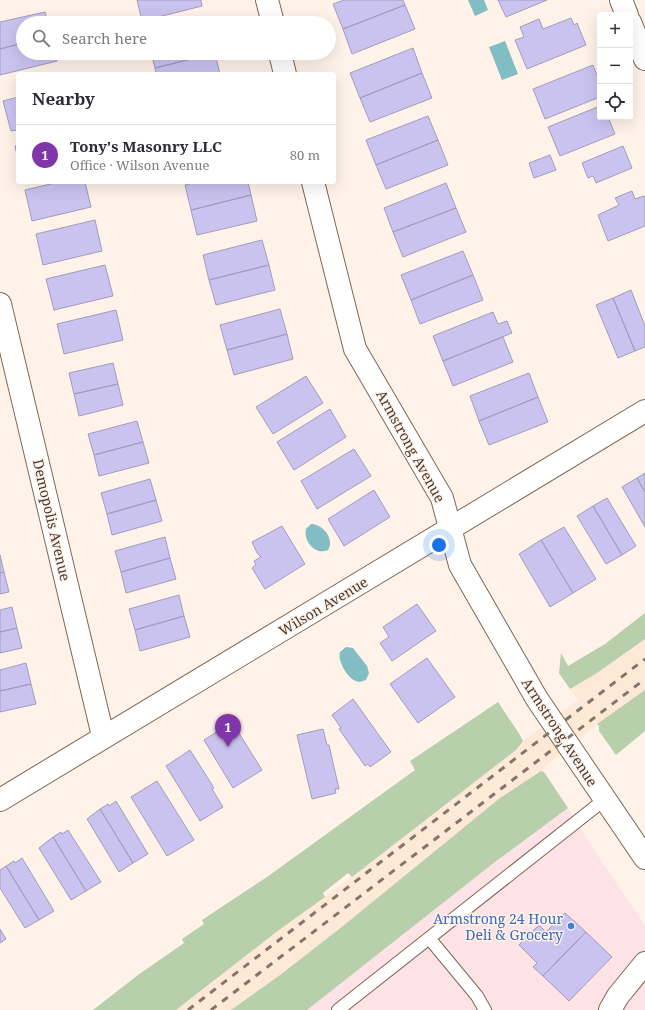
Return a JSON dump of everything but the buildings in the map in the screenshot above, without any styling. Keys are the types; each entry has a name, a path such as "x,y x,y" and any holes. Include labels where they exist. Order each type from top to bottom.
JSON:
{"street":[{"path":"267,0 271,16"},
{"path":"621,0 626,12"},
{"path":"633,29 645,59"},
{"path":"282,60 285,72"},
{"name":"Armstrong Avenue","path":"314,184 355,349 442,498 460,565 537,699 604,800 645,858"},
{"name":"Demopolis Avenue","path":"0,304 104,736"},
{"name":"Wilson Avenue","path":"0,800 104,736 645,412"},
{"path":"610,1010 618,996 645,963"}],"lane":[{"path":"338,1010 604,800"},
{"path":"429,938 477,996 485,1010"}],"shaded area":[{"path":"645,639 645,690 597,724 541,771 500,798 343,926 280,975 231,1010 176,1010 279,930 352,877 516,750 523,741 578,700 570,689 597,673"},
{"path":"568,808 602,862 645,925 645,1010 307,1010 495,862"}],"green space":[{"path":"645,613 645,639 597,673 570,689 559,673 561,653 568,666 605,644"},
{"path":"645,690 645,731 616,755 599,731 599,726 597,724"},
{"path":"498,702 523,741 516,750 352,877 348,873 323,893 325,897 279,930 176,1010 93,1010 138,975 184,943 182,939 204,924 202,920 267,877 415,770 410,761"},
{"path":"541,771 544,772 568,808 495,862 307,1010 231,1010 280,975 343,926 500,798"}],"water":[{"path":"468,0 484,0 488,10 475,16"},
{"path":"505,41 518,74 502,80 489,47"},
{"path":"311,524 320,527 327,533 330,541 328,550 319,551 308,542 306,538 306,529"},
{"path":"346,647 353,648 367,666 369,673 366,680 359,682 353,680 344,669 339,655 340,652"}],"railway":[{"path":"188,1010 645,659"},
{"path":"211,1010 645,679"}],"place":[{"name":"Tony's Masonry LLC","path":"228,747"},
{"name":"Armstrong 24 Hour Deli & Grocery","path":"571,926"}]}
